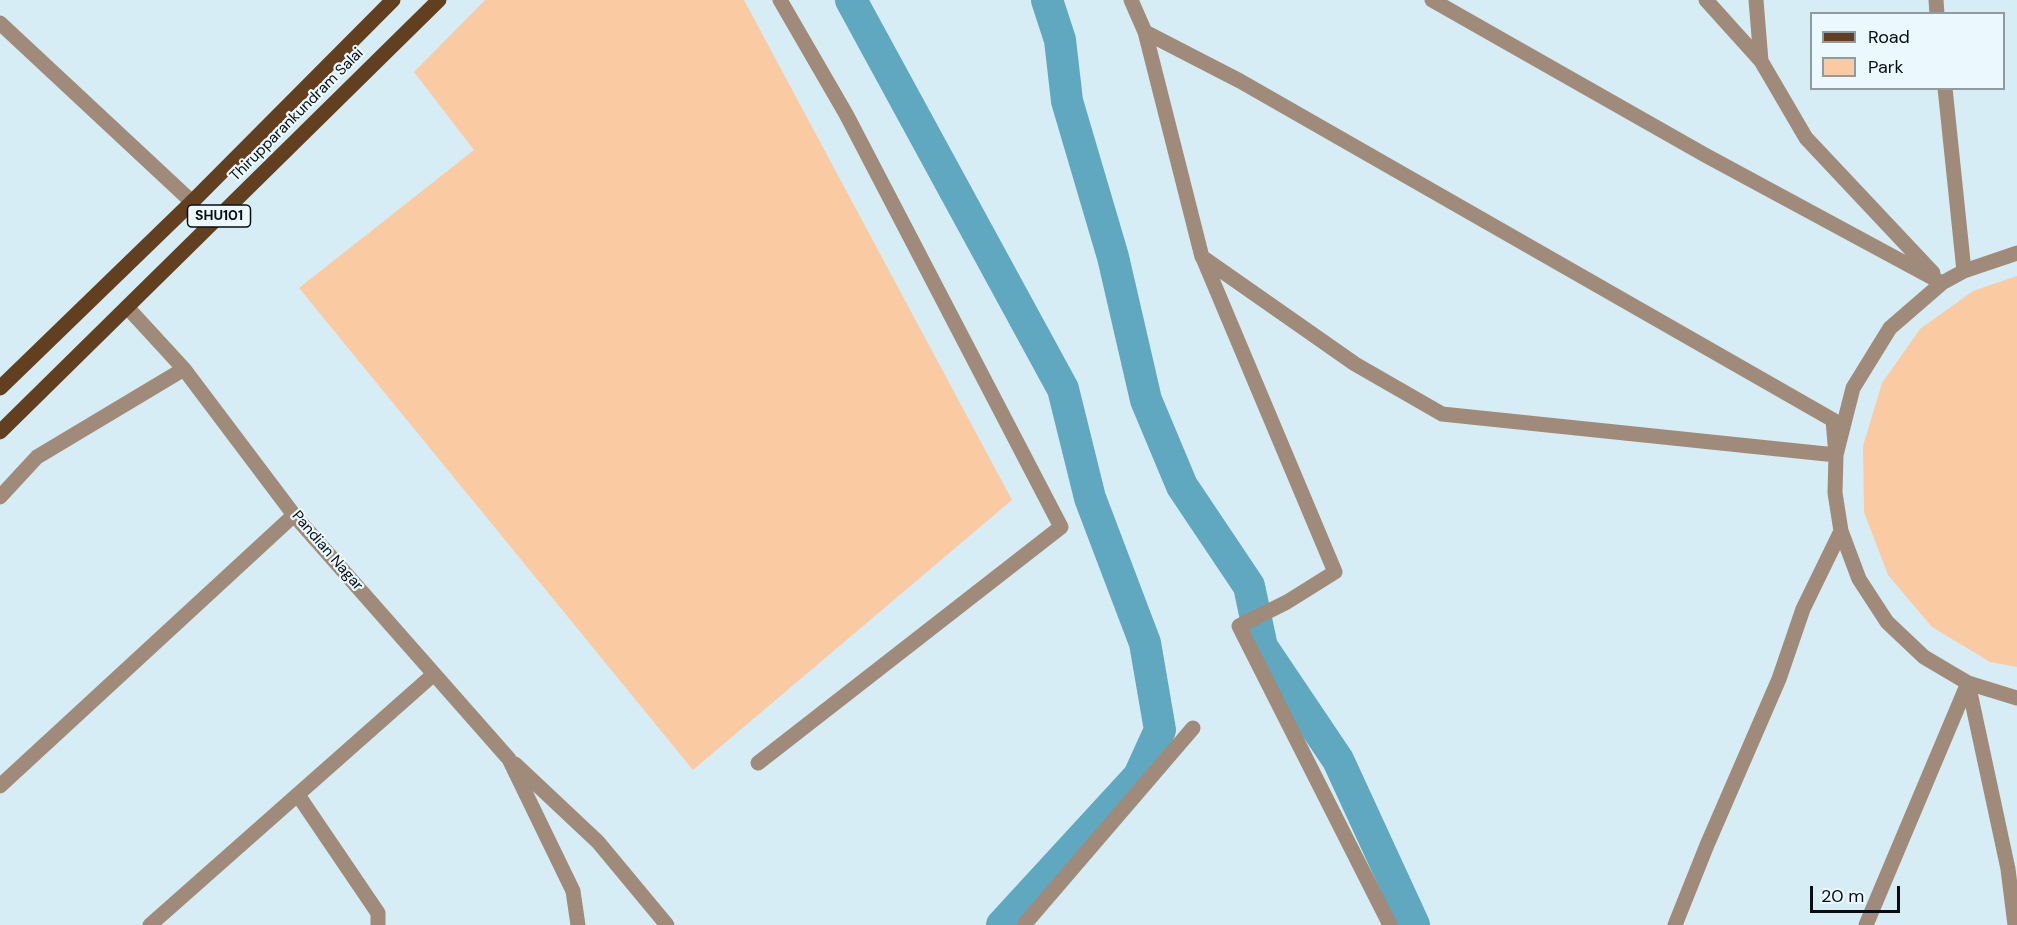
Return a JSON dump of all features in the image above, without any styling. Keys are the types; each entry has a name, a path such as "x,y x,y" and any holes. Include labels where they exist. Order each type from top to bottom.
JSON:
{"main road":[{"name":"Thirupparankundram Salai","path":"0,388 192,202 393,0"},
{"name":"Thirupparankundram Salai","path":"0,432 439,0"}],"street":[{"path":"758,763 1061,527 846,114 780,0"},
{"path":"1131,0 1145,32 1202,257 1335,572 1287,602 1239,626 1389,925"},
{"path":"1432,0 1705,155 1942,283"},
{"path":"1706,0 1761,61 1806,138 1942,283"},
{"path":"1756,0 1761,61"},
{"path":"0,23 192,202"},
{"path":"1145,32 1240,81 1833,420 1836,455 1835,493 1841,531 1859,579 1887,622 1924,657 1968,683 2017,698"},
{"path":"1945,90 1964,271"},
{"path":"1836,455 1853,388 1890,328 1942,283 1964,271 2017,253"},
{"path":"1202,257 1355,364 1442,414 1836,455"},
{"name":"Pandian Nagar","path":"127,307 184,369 294,515 508,759 573,891 578,925"},
{"path":"0,497 37,457 184,369"},
{"path":"0,786 294,515"},
{"path":"1675,925 1779,679 1803,609 1841,531"},
{"path":"150,925 434,674"},
{"path":"1866,925 1968,683"},
{"path":"1968,683 2008,869 2015,925"},
{"path":"1024,925 1194,728"},
{"path":"508,759 598,842 668,925"},
{"path":"298,795 378,913 378,925"}],"green space":[{"path":"485,0 744,0 1012,500 693,770 299,288 474,150 414,72"},
{"path":"2017,276 2017,667 1990,662 1932,627 1888,575 1864,512 1863,446 1882,383 1920,329 1973,291"}],"waterway":[{"path":"851,0 1063,389 1090,498 1145,643 1160,730 1139,776 1002,925"},
{"path":"1047,0 1060,40 1067,101 1113,257 1146,400 1182,486 1249,586 1262,647 1338,760 1414,925"}]}
